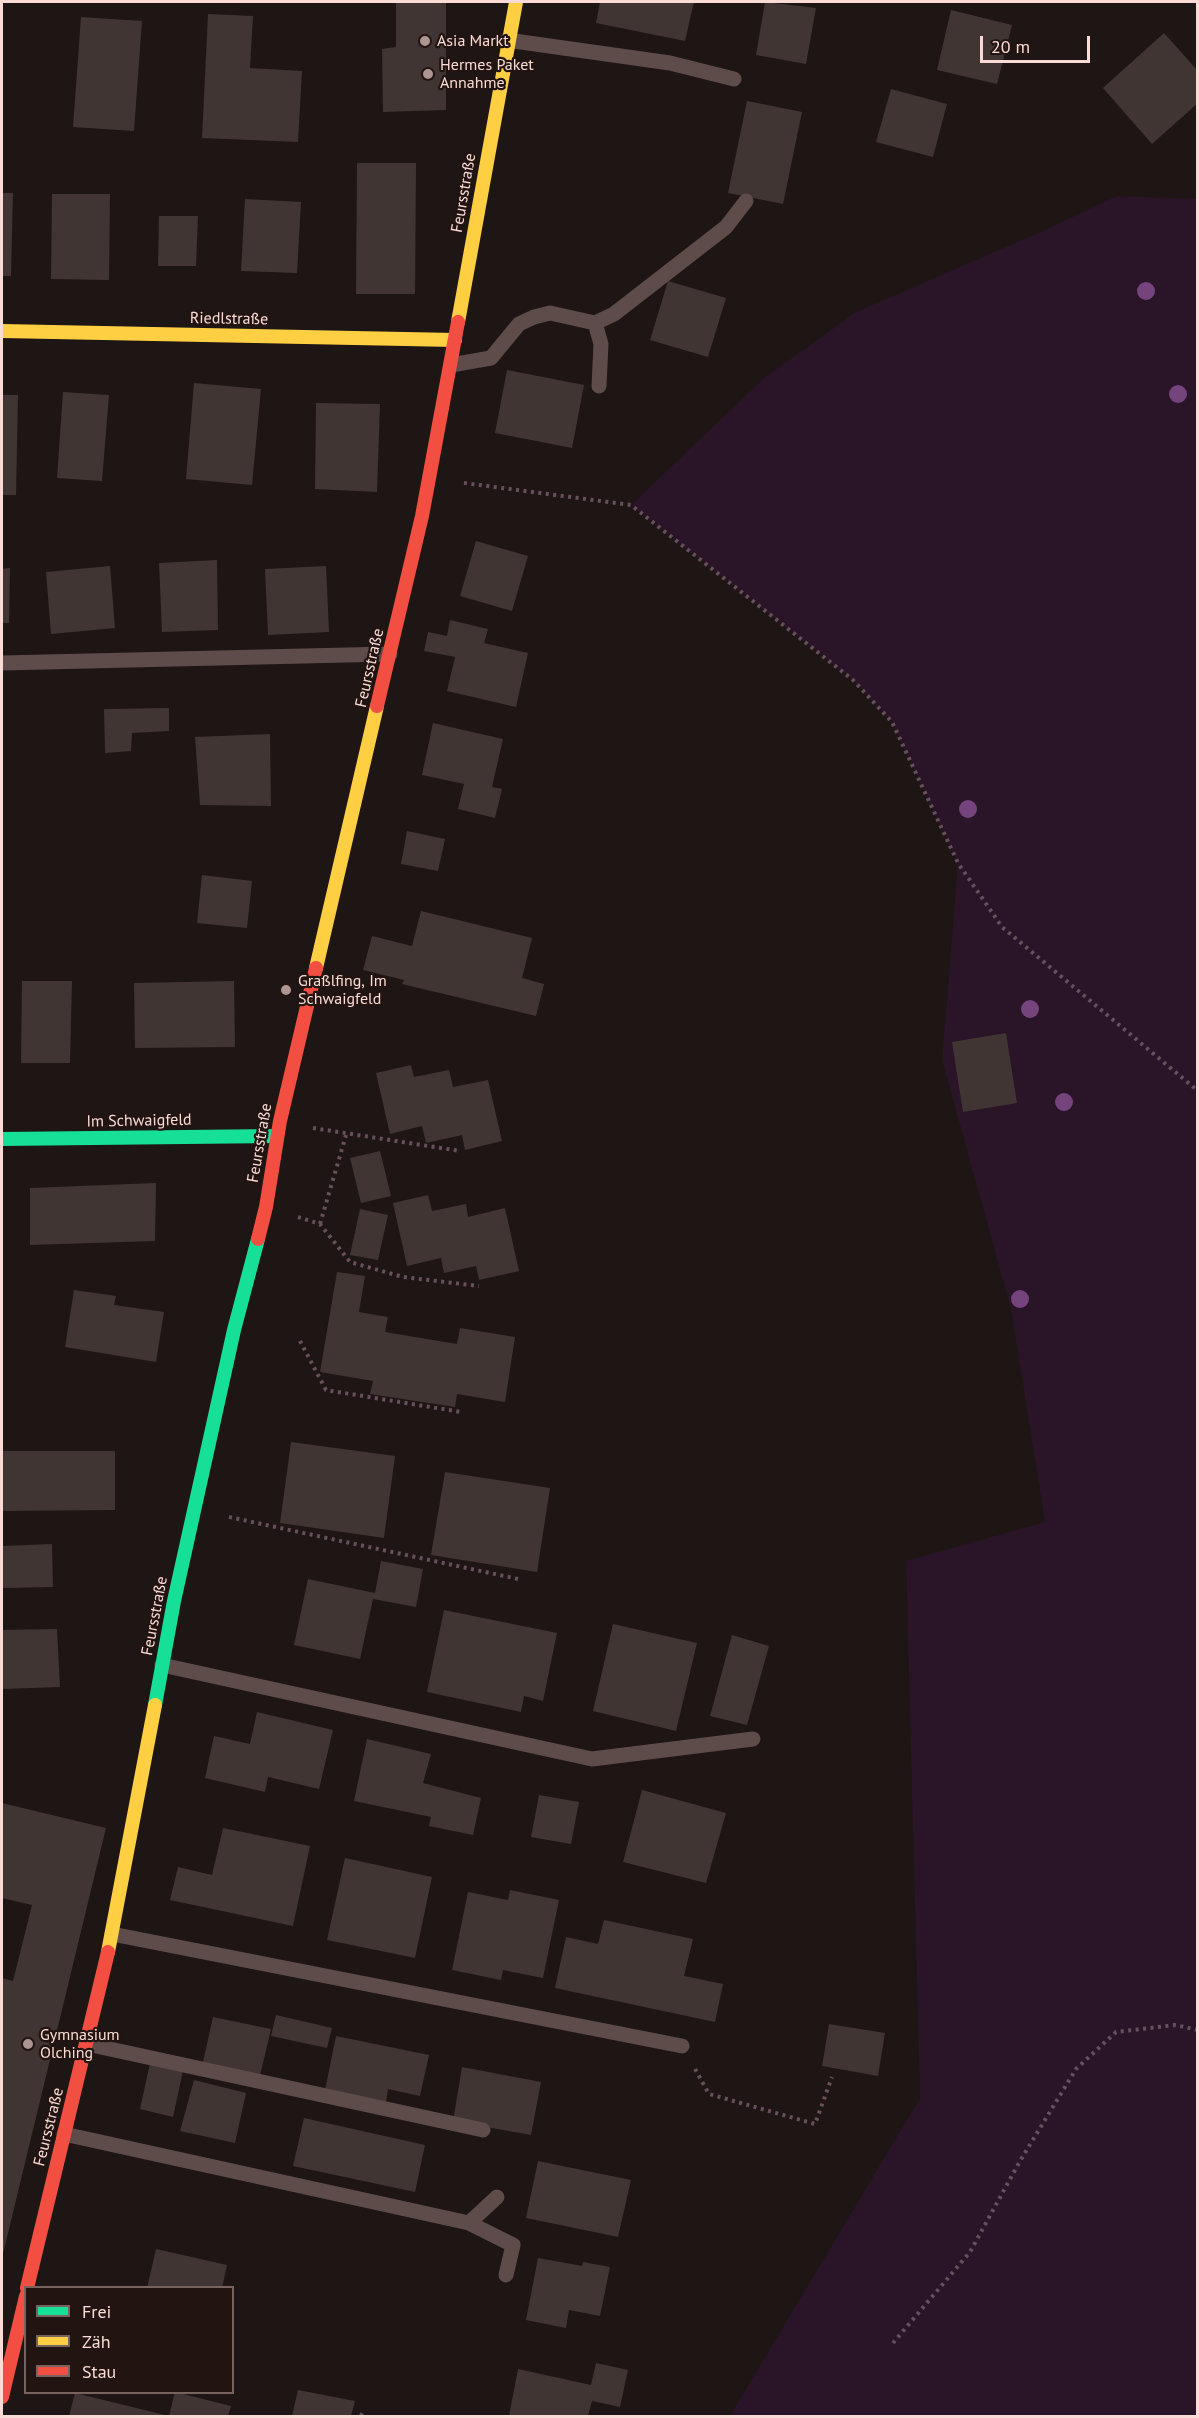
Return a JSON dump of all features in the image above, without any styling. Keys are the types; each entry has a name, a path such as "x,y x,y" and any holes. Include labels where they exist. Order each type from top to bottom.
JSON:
{"street":[{"name":"Feursstraße","path":"27,2286 112,1934 162,1665 194,1510 234,1329 266,1207 280,1121 430,479 507,40 516,2"},
{"name":"Riedlstraße","path":"2,331 455,340"},
{"name":"Im Schwaigfeld","path":"2,1139 277,1136"},
{"path":"2,2397 24,2304"}],"lane":[{"path":"507,40 670,63 734,80"},
{"path":"451,365 492,358 519,324 534,317 550,313 595,323 614,314 726,227 746,201"},
{"path":"595,323 602,344 599,386"},
{"path":"2,663 390,654"},
{"path":"162,1665 592,1759 753,1738"},
{"path":"112,1934 682,2046"},
{"path":"87,2044 483,2130"},
{"path":"64,2134 469,2223 513,2245 506,2275"},
{"path":"469,2223 497,2197"}],"path":[{"path":"430,479 631,505 853,680 892,722 958,863 1002,927 1197,1091"},
{"path":"280,1121 346,1135 460,1151"},
{"path":"320,1224 346,1135"},
{"path":"266,1207 320,1224 350,1262 403,1277 479,1286"},
{"path":"300,1341 326,1390 461,1412"},
{"path":"194,1510 518,1579"},
{"path":"893,2343 970,2252 1020,2160 1076,2069 1116,2032 1175,2025 1197,2030"},
{"path":"682,2046 709,2094 815,2124 832,2077"},
{"path":"361,2416 363,2411"}],"shaded area":[{"path":"1117,196 1197,199 1197,2416 730,2416 920,2098 906,1561 1045,1522 1011,1309 942,1060 958,863 892,722 853,680 631,505 764,378 856,312 1045,230"}],"building":[{"path":"396,2 446,2 446,110 383,112 382,49 396,47"},
{"path":"600,2 694,2 685,41 596,23"},
{"path":"765,2 816,8 806,64 756,55"},
{"path":"951,10 1012,25 997,84 937,70"},
{"path":"208,14 253,16 250,68 302,71 298,142 202,138"},
{"path":"81,17 142,21 134,131 73,127"},
{"path":"1164,33 1198,71 1198,103 1152,144 1103,88"},
{"path":"891,89 947,104 933,157 876,142"},
{"path":"747,101 802,112 783,204 728,193"},
{"path":"357,163 416,163 415,294 356,294"},
{"path":"2,193 13,193 11,276 2,276"},
{"path":"52,194 110,194 109,280 51,279"},
{"path":"245,199 301,202 297,273 241,271"},
{"path":"159,216 198,216 196,266 158,266"},
{"path":"668,281 726,298 708,357 650,340"},
{"path":"507,370 584,385 572,448 495,433"},
{"path":"194,383 261,389 252,485 186,479"},
{"path":"63,392 109,395 102,481 57,478"},
{"path":"2,395 18,395 16,495 2,495"},
{"path":"316,403 380,404 377,492 315,489"},
{"path":"476,541 528,556 512,611 460,596"},
{"path":"217,560 218,630 162,632 159,563"},
{"path":"110,566 115,628 51,634 46,572"},
{"path":"326,566 329,632 268,635 265,569"},
{"path":"10,568 9,623 2,623 2,569"},
{"path":"450,620 488,629 484,643 528,653 516,707 447,691 455,657 424,651 428,632 447,636"},
{"path":"169,708 169,731 132,733 131,751 105,753 104,709"},
{"path":"433,723 503,739 492,787 502,789 495,818 458,809 464,784 422,775"},
{"path":"270,734 271,806 200,805 195,737"},
{"path":"407,831 445,839 438,871 401,864"},
{"path":"202,875 252,881 247,928 197,923"},
{"path":"421,911 532,938 522,978 544,984 536,1016 402,984 404,980 363,970 372,936 412,946"},
{"path":"22,981 72,981 70,1063 21,1063"},
{"path":"234,981 235,1047 135,1048 134,983"},
{"path":"1006,1033 1017,1103 963,1112 952,1042"},
{"path":"411,1065 414,1077 449,1070 453,1087 488,1080 502,1141 465,1150 462,1135 426,1143 422,1126 390,1134 376,1073"},
{"path":"380,1151 391,1196 361,1203 350,1158"},
{"path":"156,1183 155,1241 30,1245 30,1188"},
{"path":"428,1195 432,1211 466,1204 468,1217 505,1208 519,1271 479,1280 476,1266 444,1273 441,1258 407,1266 393,1203"},
{"path":"360,1209 388,1215 378,1260 350,1255"},
{"path":"337,1272 365,1276 359,1312 388,1317 385,1332 457,1344 460,1328 515,1337 505,1402 457,1394 455,1407 370,1394 373,1381 320,1372"},
{"path":"74,1290 116,1296 114,1305 164,1312 156,1362 65,1347"},
{"path":"291,1442 395,1456 384,1538 280,1523"},
{"path":"2,1451 115,1451 115,1510 2,1511"},
{"path":"445,1472 550,1488 537,1572 431,1555"},
{"path":"52,1544 53,1587 2,1588 2,1546"},
{"path":"381,1561 423,1569 416,1607 373,1599 360,1659 294,1645 308,1579 375,1593"},
{"path":"444,1610 557,1633 543,1701 524,1696 521,1712 427,1692"},
{"path":"613,1624 697,1643 676,1731 593,1711"},
{"path":"57,1629 60,1687 2,1689 2,1630"},
{"path":"732,1635 769,1646 747,1725 710,1716"},
{"path":"257,1712 333,1730 319,1789 268,1777 265,1792 205,1778 214,1736 250,1744"},
{"path":"367,1739 431,1754 423,1783 481,1798 473,1835 429,1826 431,1817 354,1801"},
{"path":"642,1790 726,1813 706,1883 623,1862"},
{"path":"539,1795 579,1802 571,1844 531,1837"},
{"name":"Gymnasium Olching","path":"2,1803 106,1828 2,2258 2,1978 13,1981 32,1905 2,1898"},
{"path":"223,1828 310,1846 293,1926 170,1900 178,1867 212,1875"},
{"path":"345,1858 432,1877 415,1958 327,1940"},
{"path":"510,1890 559,1900 543,1978 503,1970 501,1980 452,1970 468,1892 508,1900"},
{"path":"604,1920 693,1939 684,1976 723,1984 715,2022 555,1988 566,1937 598,1944"},
{"path":"276,2015 332,2028 327,2048 271,2036"},
{"path":"213,2017 271,2029 259,2080 203,2062"},
{"path":"829,2024 885,2033 878,2076 822,2066"},
{"path":"336,2036 429,2055 420,2096 388,2089 386,2102 325,2090"},
{"path":"150,2063 183,2071 173,2117 140,2109"},
{"path":"462,2067 541,2082 531,2135 453,2121"},
{"path":"194,2080 246,2093 235,2143 180,2131"},
{"path":"304,2118 425,2145 415,2192 293,2166"},
{"path":"538,2161 631,2180 618,2237 526,2218"},
{"path":"156,2249 227,2265 222,2286 147,2286"},
{"path":"538,2258 582,2266 583,2262 610,2267 600,2316 569,2310 566,2328 526,2320"},
{"path":"596,2363 628,2370 620,2407 592,2401 588,2416 509,2416 518,2369 591,2385"},
{"path":"298,2390 355,2401 351,2416 292,2416"},
{"path":"75,2394 169,2416 69,2416"},
{"path":"174,2394 183,2394 231,2406 228,2416 169,2416"}],"traffic: fast":[{"path":"2,1139 277,1136"},
{"path":"155,1705 174,1601 234,1330 258,1239"}],"traffic: slow":[{"path":"458,322 516,2"},
{"path":"2,331 455,340"},
{"path":"316,968 377,706"},
{"path":"108,1952 155,1705"}],"traffic: jam":[{"path":"377,706 422,516 458,322"},
{"path":"258,1239 266,1207 280,1121 316,968"},
{"path":"27,2286 108,1952"},
{"path":"2,2397 24,2304"}],"place":[{"name":"Asia Markt","path":"425,41"},
{"name":"Hermes Paket Annahme","path":"428,74"},
{"name":"Graßlfing, Im Schwaigfeld","path":"286,990"},
{"name":"Gymnasium Olching","path":"28,2044"}]}
